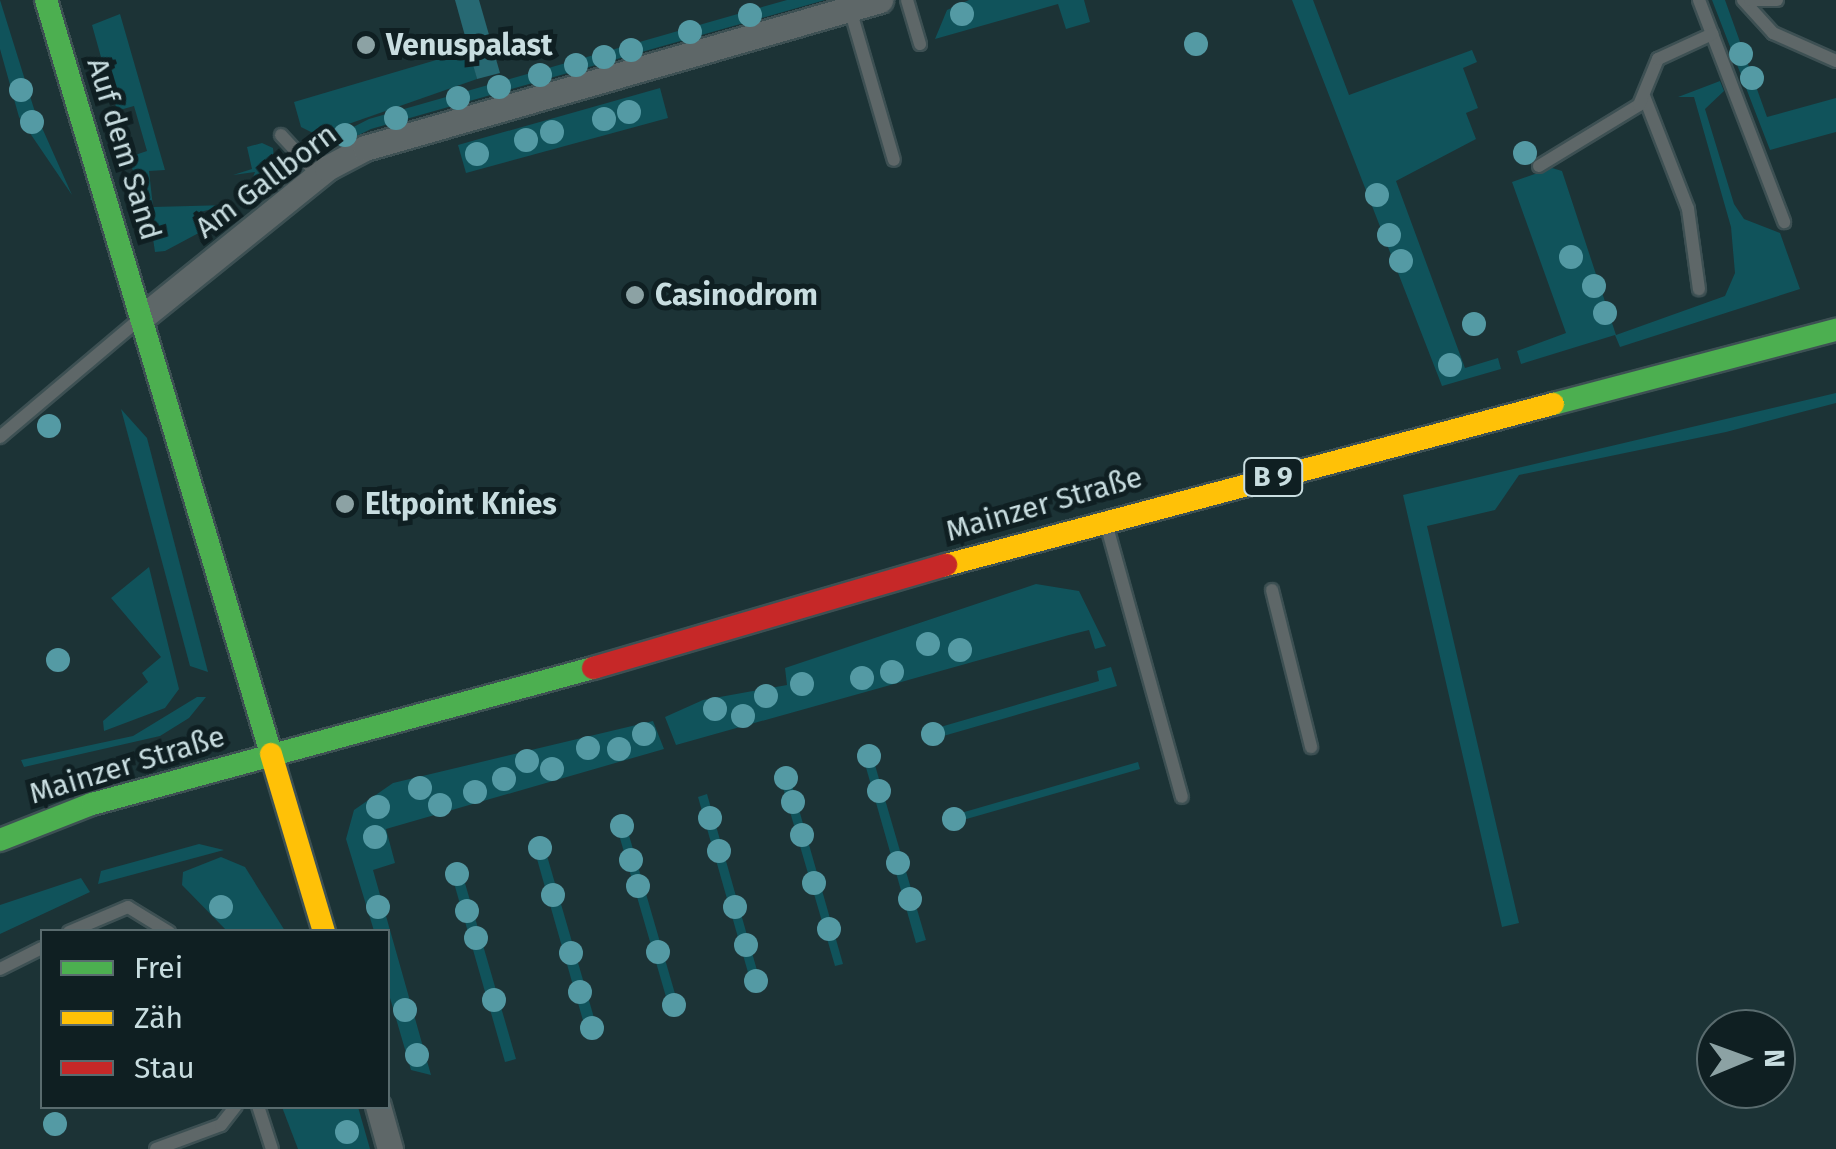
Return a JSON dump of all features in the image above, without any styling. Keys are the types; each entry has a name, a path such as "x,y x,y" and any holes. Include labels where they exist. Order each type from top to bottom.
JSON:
{"main road":[{"name":"Auf dem Sand","path":"46,0 145,315"},
{"path":"145,315 274,755"},
{"name":"Mainzer Straße","path":"0,840 92,804 1106,520 1836,330"},
{"name":"Mainzer Straße","path":"274,755 323,929"}],"street":[{"name":"Am Gallborn","path":"145,315 318,175 386,142 880,0"},
{"path":"379,1109 390,1149"}],"lane":[{"path":"907,0 920,44"},
{"path":"1699,0 1784,222"},
{"path":"1746,0 1777,0"},
{"path":"1746,0 1773,32 1836,61"},
{"path":"850,8 894,160"},
{"path":"1539,166 1593,138 1644,96 1658,58 1712,34"},
{"path":"1644,96 1688,209 1699,289"},
{"path":"281,134 318,175"},
{"path":"0,437 145,315"},
{"path":"1106,520 1182,797"},
{"path":"1272,590 1311,747"},
{"path":"77,929 128,907 164,929"},
{"path":"0,970 40,949"},
{"path":"156,1149 220,1125 233,1109"},
{"path":"259,1109 272,1149"}],"shaded area":[{"path":"0,0 35,112 72,195 19,117 0,49"},
{"path":"455,0 479,0 500,73 477,79"},
{"path":"787,0 825,0 371,129 330,149 324,142 369,119"},
{"path":"969,0 1084,0 1090,22 1066,29 1058,4 935,39 947,10"},
{"path":"1292,0 1313,0 1349,95 1472,50 1477,62 1463,68 1478,108 1466,113 1476,139 1396,181 1465,368 1498,358 1501,369 1442,386"},
{"path":"1712,0 1725,0 1767,117 1836,98 1836,132 1770,150"},
{"path":"120,14 165,170 149,171 153,207 228,205 196,213 208,228 165,251 155,252 143,170 133,171 129,157 147,151 134,106 116,111 113,74 106,75 92,25"},
{"path":"470,50 477,79 317,135 301,127 294,102"},
{"path":"1720,81 1724,91 1705,109 1734,204 1744,219 1780,233 1800,289 1620,347 1615,335 1521,364 1517,351 1566,333 1512,182 1552,168 1562,171 1616,335 1725,296 1735,273 1731,227 1694,97 1678,97"},
{"path":"660,88 668,118 466,173 458,145"},
{"path":"262,143 273,148 275,168 246,195 255,172 233,175 252,169 247,147"},
{"path":"1836,393 1836,403 1726,432 1519,475 1495,510 1427,526 1519,923 1502,927 1403,495"},
{"path":"121,409 147,438 208,672 190,666"},
{"path":"149,567 179,689 165,708 104,731 103,721 148,682 142,673 161,657 111,598"},
{"path":"1036,584 1079,591 1106,646 1095,649 1089,630 676,745 665,717 703,700 787,685 785,668"},
{"path":"1111,667 1117,686 926,741 923,732 1099,681 1097,671"},
{"path":"197,697 206,697 189,718 160,736 24,767 21,760 133,736"},
{"path":"653,721 664,749 386,829 395,863 373,870 390,929 373,929 346,839 354,810 393,783"},
{"path":"870,748 926,940 916,943 861,750"},
{"path":"1138,762 1140,769 949,824 947,817"},
{"path":"788,771 843,964 835,966 779,774"},
{"path":"707,794 762,988 753,990 698,797"},
{"path":"624,818 680,1011 671,1014 615,821"},
{"path":"543,842 599,1035 588,1038 533,845"},
{"path":"199,844 224,850 98,884 101,871"},
{"path":"221,857 245,867 284,929 225,929 182,885 183,872"},
{"path":"460,866 516,1059 505,1062 450,869"},
{"path":"81,878 90,892 0,934 0,905"},
{"path":"390,930 431,1075 411,1070 390,998"},
{"path":"283,1109 359,1109 370,1149 298,1149"}],"traffic: fast":[{"path":"46,0 271,754"},
{"path":"1553,404 1836,330"},
{"path":"0,840 92,804 593,668"}],"traffic: slow":[{"path":"946,565 1553,404"},
{"path":"271,754 323,929"}],"traffic: jam":[{"path":"593,668 946,565"}],"place":[{"name":"Venuspalast","path":"366,45"},
{"name":"Casinodrom","path":"635,295"},
{"name":"Eltpoint Knies","path":"345,504"}]}
